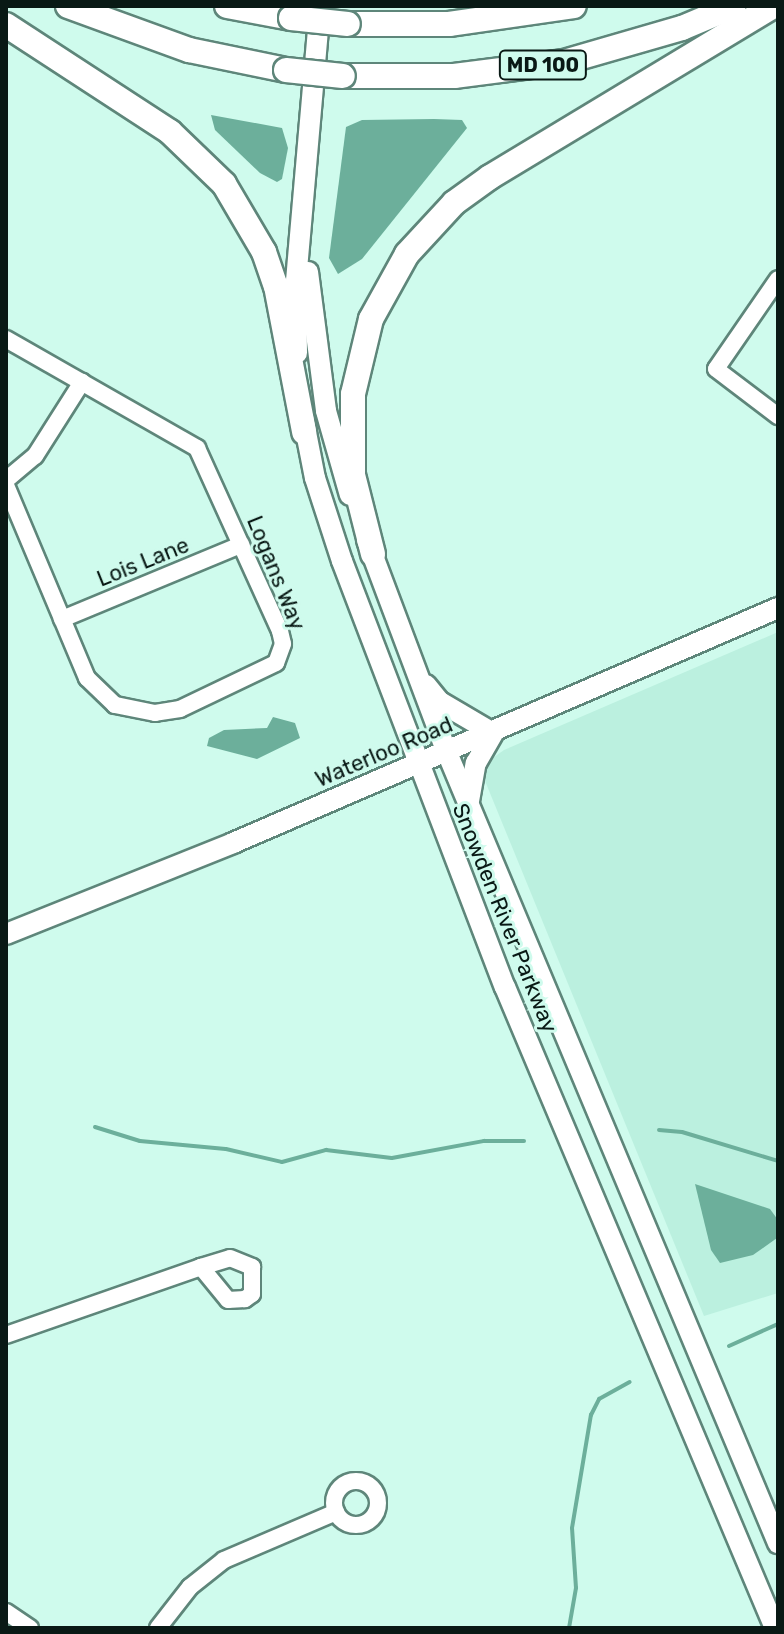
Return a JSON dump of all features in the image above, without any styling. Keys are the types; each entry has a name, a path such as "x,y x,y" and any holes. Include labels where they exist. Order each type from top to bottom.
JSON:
{"highway":[{"name":"MD 100","path":"68,6 189,50 286,70 343,76 454,76 564,62 668,33 734,6"},
{"name":"MD 100","path":"227,6 291,18 348,24 449,24 574,6"},
{"path":"373,554 353,475 353,394 371,319 407,254 454,203 490,177 773,6"},
{"path":"6,25 170,132 224,184 264,252 276,286 304,432"}],"main road":[{"name":"Snowden River Parkway","path":"320,6 296,281 304,432 328,521 510,998 775,1628"},
{"name":"Snowden River Parkway","path":"305,200 310,295 326,411 373,554 446,750 778,1543"},
{"name":"Waterloo Road","path":"6,934 493,733 778,608"},
{"path":"418,675 440,702 493,733 476,763 469,805"}],"street":[{"path":"778,279 716,369 778,416"},
{"name":"Logans Way","path":"6,339 197,448 280,631 281,654 265,672 180,709 133,711 98,692 62,619 6,482"},
{"path":"6,482 35,456 82,382"},
{"name":"Lois Lane","path":"62,619 241,545"},
{"path":"6,1335 201,1267"},
{"path":"158,1628 190,1587 224,1560 336,1512"},
{"path":"6,1612 30,1628"}],"shaded area":[{"path":"211,115 282,128 288,148 282,179 277,182 260,173 215,130"},
{"path":"362,120 462,120 467,128 362,259 338,274 329,258 346,127"},
{"path":"778,632 778,1293 704,1316 483,776 490,760 504,750"},
{"path":"273,717 295,723 300,738 257,759 207,746 209,738 224,730 267,728"},
{"path":"695,1184 770,1209 778,1220 777,1238 753,1255 720,1263 711,1250"}],"waterway":[{"path":"95,1127 140,1141 226,1149 282,1162 326,1150 392,1158 484,1141 524,1141"},
{"path":"659,1130 682,1132 778,1161"},
{"path":"729,1346 778,1324"},
{"path":"569,1628 576,1588 572,1528 591,1415 599,1399 630,1382"}]}
